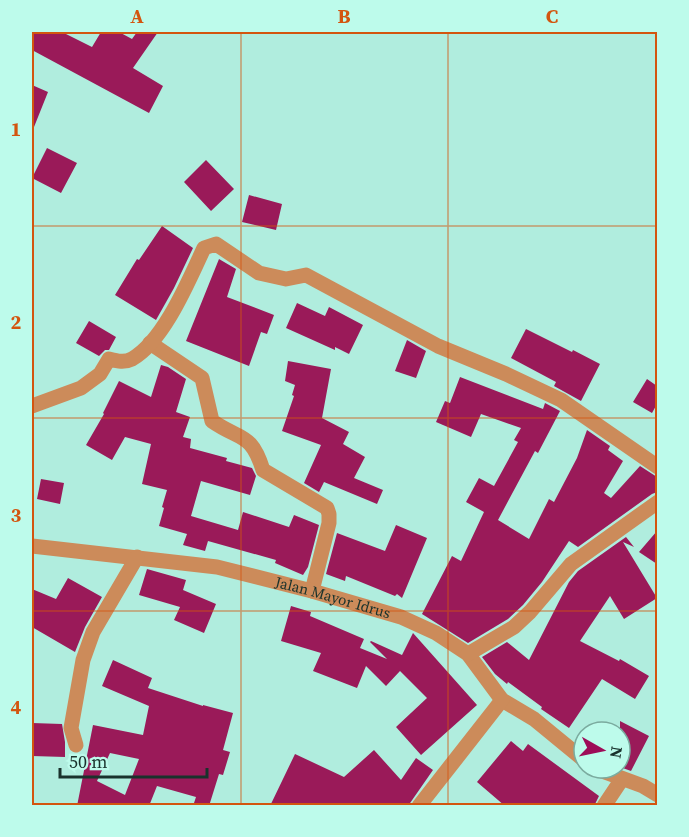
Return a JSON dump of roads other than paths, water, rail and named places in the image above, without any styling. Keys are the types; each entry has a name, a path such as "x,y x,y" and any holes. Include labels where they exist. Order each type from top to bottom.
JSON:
{"street":[{"path":"32,406 81,387 100,374 109,359 118,362 130,360 150,343 175,307 204,248 216,244 259,273 286,279 306,275 438,346 561,400 657,467"},
{"path":"150,343 202,378 212,421 249,440 258,452 263,470 327,508 329,523 312,591"},
{"path":"468,654 514,627 530,612 571,564 657,502"},
{"name":"Jalan Mayor Idrus","path":"32,546 217,567 401,617 436,633 468,654 502,700 534,719 572,750"},
{"path":"76,745 71,728 83,660 93,632 137,557"},
{"path":"419,806 502,700"},
{"path":"604,806 621,780"},
{"path":"627,780 657,795"}]}
